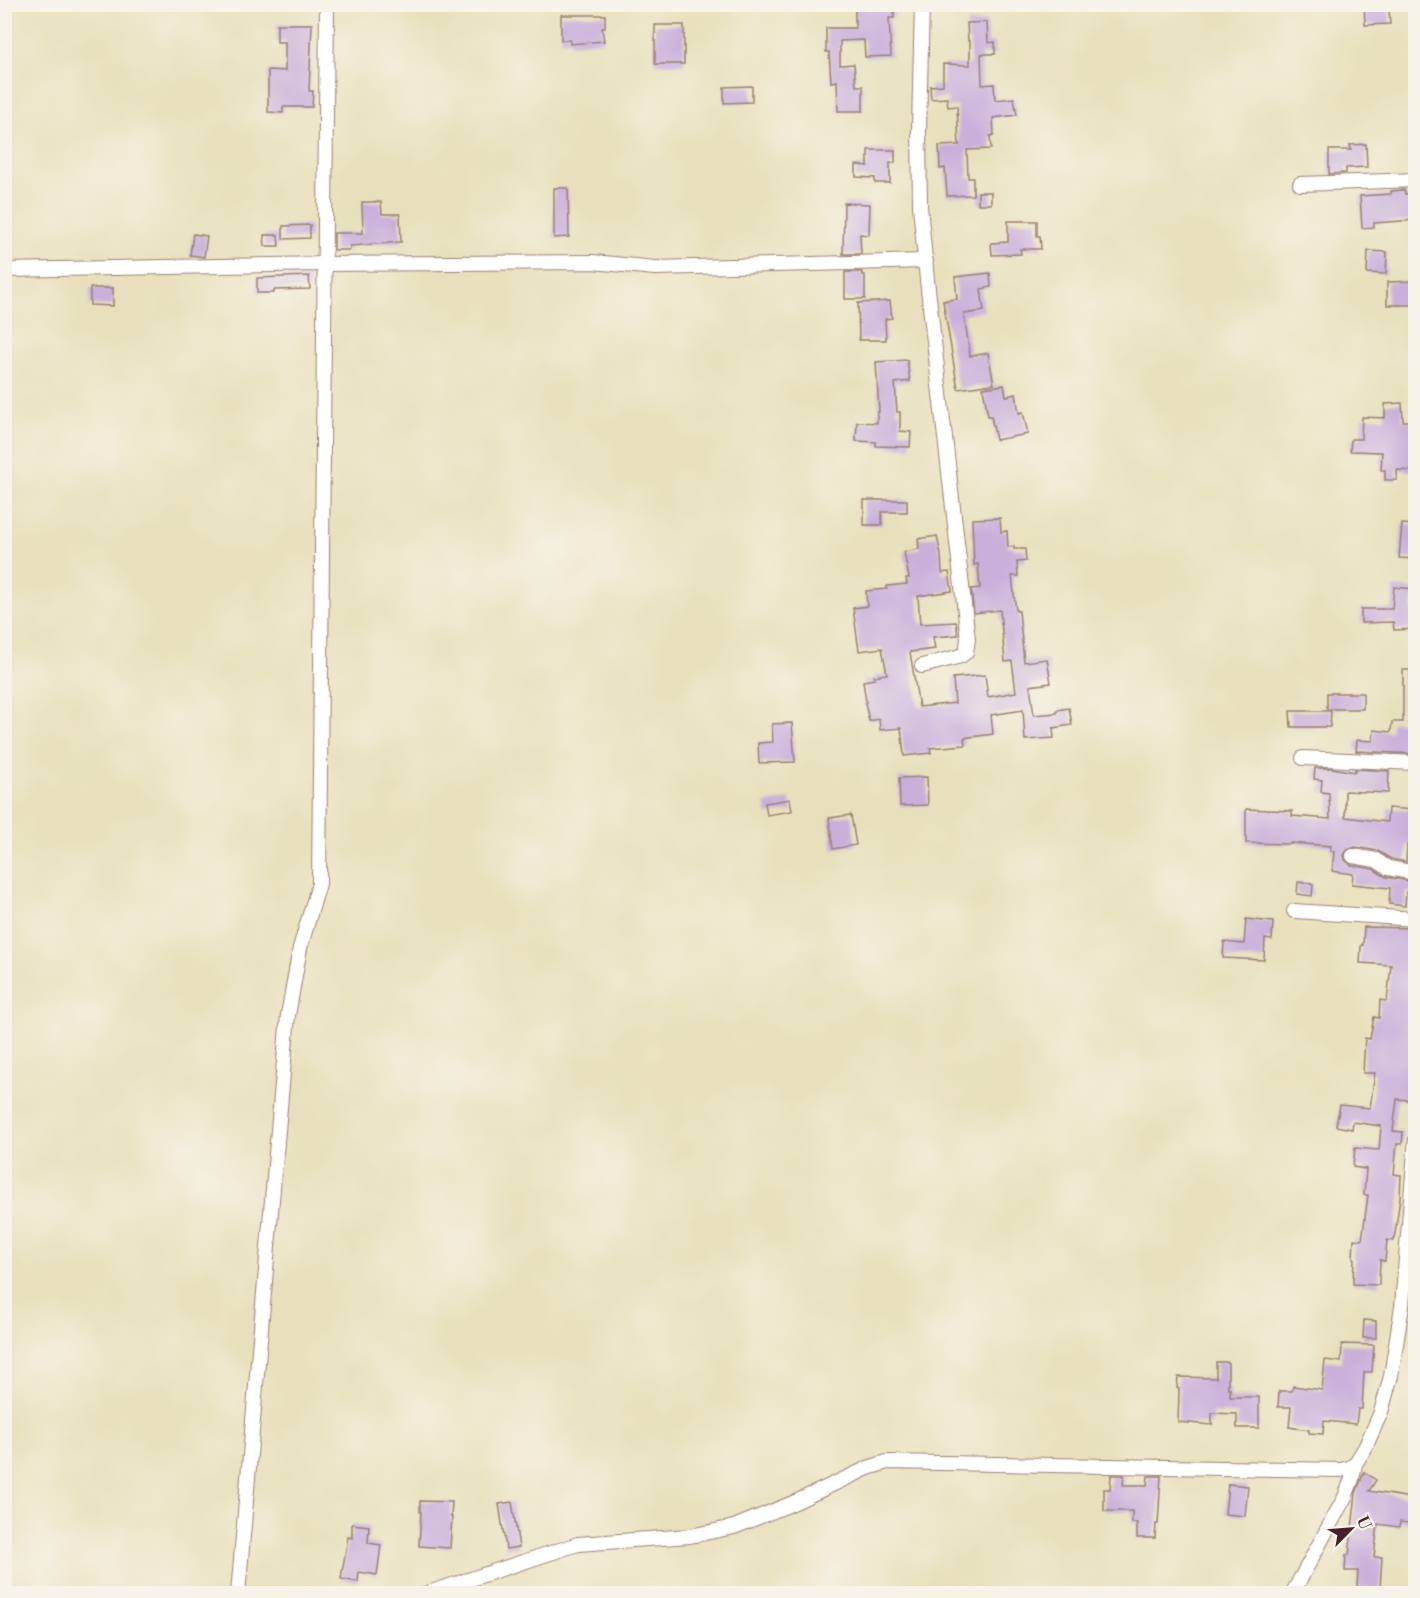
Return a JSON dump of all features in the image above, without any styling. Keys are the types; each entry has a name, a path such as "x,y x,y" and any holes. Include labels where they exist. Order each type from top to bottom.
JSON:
{"street":[{"path":"238,1593 288,1015 300,948 319,884 327,4"},
{"path":"922,4 920,206 968,639 966,652 961,656 922,666"},
{"path":"1300,184 1416,180"},
{"path":"4,270 593,262 655,268 926,261"},
{"path":"1303,758 1416,763"},
{"path":"1353,856 1376,860 1388,868 1416,873"},
{"path":"1294,911 1416,919"},
{"path":"1292,1593 1345,1497 1355,1464 1365,1448 1391,1376 1409,1306 1416,1139"},
{"path":"425,1593 578,1544 690,1536 734,1527 793,1503 868,1468 887,1462 1341,1470 1355,1464"}],"building":[{"path":"855,4 894,4 894,18 889,18 891,56 865,57 864,40 840,41 840,65 854,64 856,86 863,86 863,111 838,111 837,81 831,82 829,52 826,52 826,28 855,28"},
{"path":"1364,4 1382,4 1382,9 1389,8 1390,24 1365,25"},
{"path":"561,15 605,15 605,28 602,28 604,41 570,44 570,40 561,40"},
{"path":"987,22 988,43 995,42 995,54 981,54 982,85 994,84 995,100 1014,98 1017,115 993,118 994,135 990,136 991,149 967,150 968,178 973,178 973,195 947,196 945,168 940,169 939,146 959,145 957,106 948,107 947,98 931,99 930,86 943,85 943,64 970,65 967,23"},
{"path":"277,24 312,24 309,91 313,91 312,107 283,107 283,113 268,112 268,70 285,71 285,42 277,42"},
{"path":"655,25 684,25 684,64 655,64"},
{"path":"752,86 752,102 724,103 724,87"},
{"path":"1366,144 1367,167 1346,168 1346,173 1329,174 1329,150 1351,150 1350,145"},
{"path":"868,150 895,150 895,163 890,163 890,183 875,183 875,178 856,177 856,165 868,166"},
{"path":"554,188 568,188 569,237 554,238"},
{"path":"1404,190 1405,194 1416,193 1416,220 1374,223 1374,227 1362,228 1360,196 1391,194 1391,191"},
{"path":"978,192 991,192 991,204 978,204"},
{"path":"362,202 381,202 382,214 400,214 401,242 350,246 350,250 334,250 334,233 363,233"},
{"path":"844,203 870,204 869,235 860,234 861,254 843,254"},
{"path":"1008,221 1037,221 1037,236 1040,236 1041,249 1020,249 1021,254 992,255 991,243 1008,242"},
{"path":"310,225 310,238 283,239 283,226"},
{"path":"193,234 207,236 204,257 190,255"},
{"path":"264,235 278,235 279,246 265,246"},
{"path":"1368,251 1387,252 1386,274 1367,273"},
{"path":"845,272 862,272 862,275 865,275 865,299 845,299"},
{"path":"990,273 991,287 981,289 984,311 964,314 970,356 988,353 994,384 958,389 943,301 957,299 955,277"},
{"path":"309,276 310,289 257,293 257,278"},
{"path":"1416,281 1416,305 1387,305 1387,282"},
{"path":"90,288 113,288 113,306 90,305"},
{"path":"890,301 892,318 885,319 886,340 859,340 858,303"},
{"path":"907,360 910,381 895,383 897,412 900,412 900,431 911,432 910,447 876,446 876,442 856,441 857,422 877,423 877,412 879,412 876,362"},
{"path":"1004,385 1006,396 1016,394 1019,413 1023,412 1028,434 996,440 991,416 988,416 983,388"},
{"path":"1402,403 1403,421 1416,421 1415,471 1397,470 1397,480 1385,480 1385,470 1381,470 1382,452 1350,451 1351,439 1361,439 1362,417 1385,418 1385,404"},
{"path":"864,500 907,500 907,512 882,512 882,525 864,525"},
{"path":"1000,518 1001,532 1007,531 1008,547 1025,549 1026,561 1017,562 1018,576 1012,576 1016,611 1019,611 1024,662 1047,659 1051,683 1030,686 1034,715 1057,713 1057,710 1069,708 1072,725 1053,728 1054,738 1025,740 1023,710 991,715 993,734 964,738 965,745 930,748 931,753 904,756 901,728 880,730 879,719 869,721 863,681 887,674 882,648 859,651 853,608 867,606 866,591 907,584 906,578 909,578 904,552 919,549 918,539 937,536 942,573 949,572 952,591 918,596 920,624 956,622 958,635 933,637 935,649 910,652 919,707 955,703 953,678 985,675 988,697 1016,692 1012,661 1005,662 1000,610 974,613 971,589 980,588 978,564 974,565 972,519"},
{"path":"1402,524 1416,525 1416,559 1399,558"},
{"path":"1394,587 1414,589 1412,611 1416,611 1416,629 1394,630 1393,622 1361,623 1361,609 1392,609"},
{"path":"1403,670 1416,670 1416,754 1356,751 1357,740 1373,741 1374,730 1391,732 1392,722 1403,722"},
{"path":"1327,693 1363,693 1363,709 1327,709"},
{"path":"1290,711 1331,711 1330,727 1291,727"},
{"path":"792,723 795,762 759,763 758,743 773,742 772,724"},
{"path":"1315,768 1355,772 1355,769 1389,771 1388,793 1345,791 1345,817 1387,822 1388,808 1416,810 1416,846 1407,845 1406,862 1391,859 1378,851 1355,847 1347,850 1344,855 1345,860 1351,865 1373,869 1386,877 1416,882 1416,893 1406,892 1405,906 1389,904 1390,888 1352,884 1353,874 1332,871 1334,851 1330,851 1331,846 1246,843 1246,809 1292,811 1292,816 1330,819 1329,793 1321,792 1322,780 1314,779"},
{"path":"927,777 928,805 900,806 899,778"},
{"path":"790,799 792,811 767,815 765,803"},
{"path":"851,815 856,845 833,849 829,818"},
{"path":"1298,882 1313,884 1312,896 1297,894"},
{"path":"1246,919 1273,922 1272,940 1265,939 1264,960 1223,958 1224,942 1244,944"},
{"path":"1364,927 1416,928 1416,984 1412,1021 1414,1021 1412,1039 1414,1039 1413,1058 1416,1059 1415,1076 1411,1076 1408,1100 1397,1099 1393,1131 1403,1132 1402,1144 1397,1144 1394,1174 1401,1175 1400,1198 1394,1241 1387,1240 1385,1261 1380,1260 1379,1285 1353,1284 1354,1239 1362,1240 1368,1195 1364,1195 1366,1169 1353,1167 1355,1148 1379,1150 1381,1126 1353,1122 1352,1129 1336,1126 1340,1105 1370,1108 1375,1073 1363,1073 1365,1038 1370,1039 1374,1017 1379,1018 1380,1000 1387,1001 1391,965 1360,963"},
{"path":"1364,1320 1376,1321 1376,1338 1363,1338"},
{"path":"1342,1344 1374,1345 1372,1372 1364,1372 1362,1409 1358,1409 1356,1424 1324,1421 1323,1434 1309,1433 1309,1430 1289,1427 1291,1407 1278,1407 1279,1391 1292,1391 1293,1386 1322,1390 1325,1360 1341,1362"},
{"path":"1216,1362 1228,1362 1230,1397 1259,1397 1259,1428 1237,1428 1237,1414 1212,1413 1212,1425 1178,1422 1178,1377 1216,1378"},
{"path":"1364,1472 1376,1480 1369,1491 1416,1499 1416,1524 1400,1522 1399,1527 1378,1524 1374,1557 1382,1557 1380,1589 1357,1587 1358,1571 1345,1571 1356,1493"},
{"path":"1111,1475 1124,1475 1123,1485 1147,1485 1148,1476 1161,1476 1155,1538 1137,1538 1137,1523 1132,1523 1132,1511 1104,1511 1104,1489 1110,1489"},
{"path":"1228,1484 1248,1486 1245,1516 1225,1514"},
{"path":"420,1501 452,1502 450,1548 419,1546"},
{"path":"512,1502 519,1547 506,1549 499,1504"},
{"path":"352,1524 369,1526 368,1543 381,1545 377,1575 359,1572 358,1582 341,1579 348,1537 352,1538"}]}
